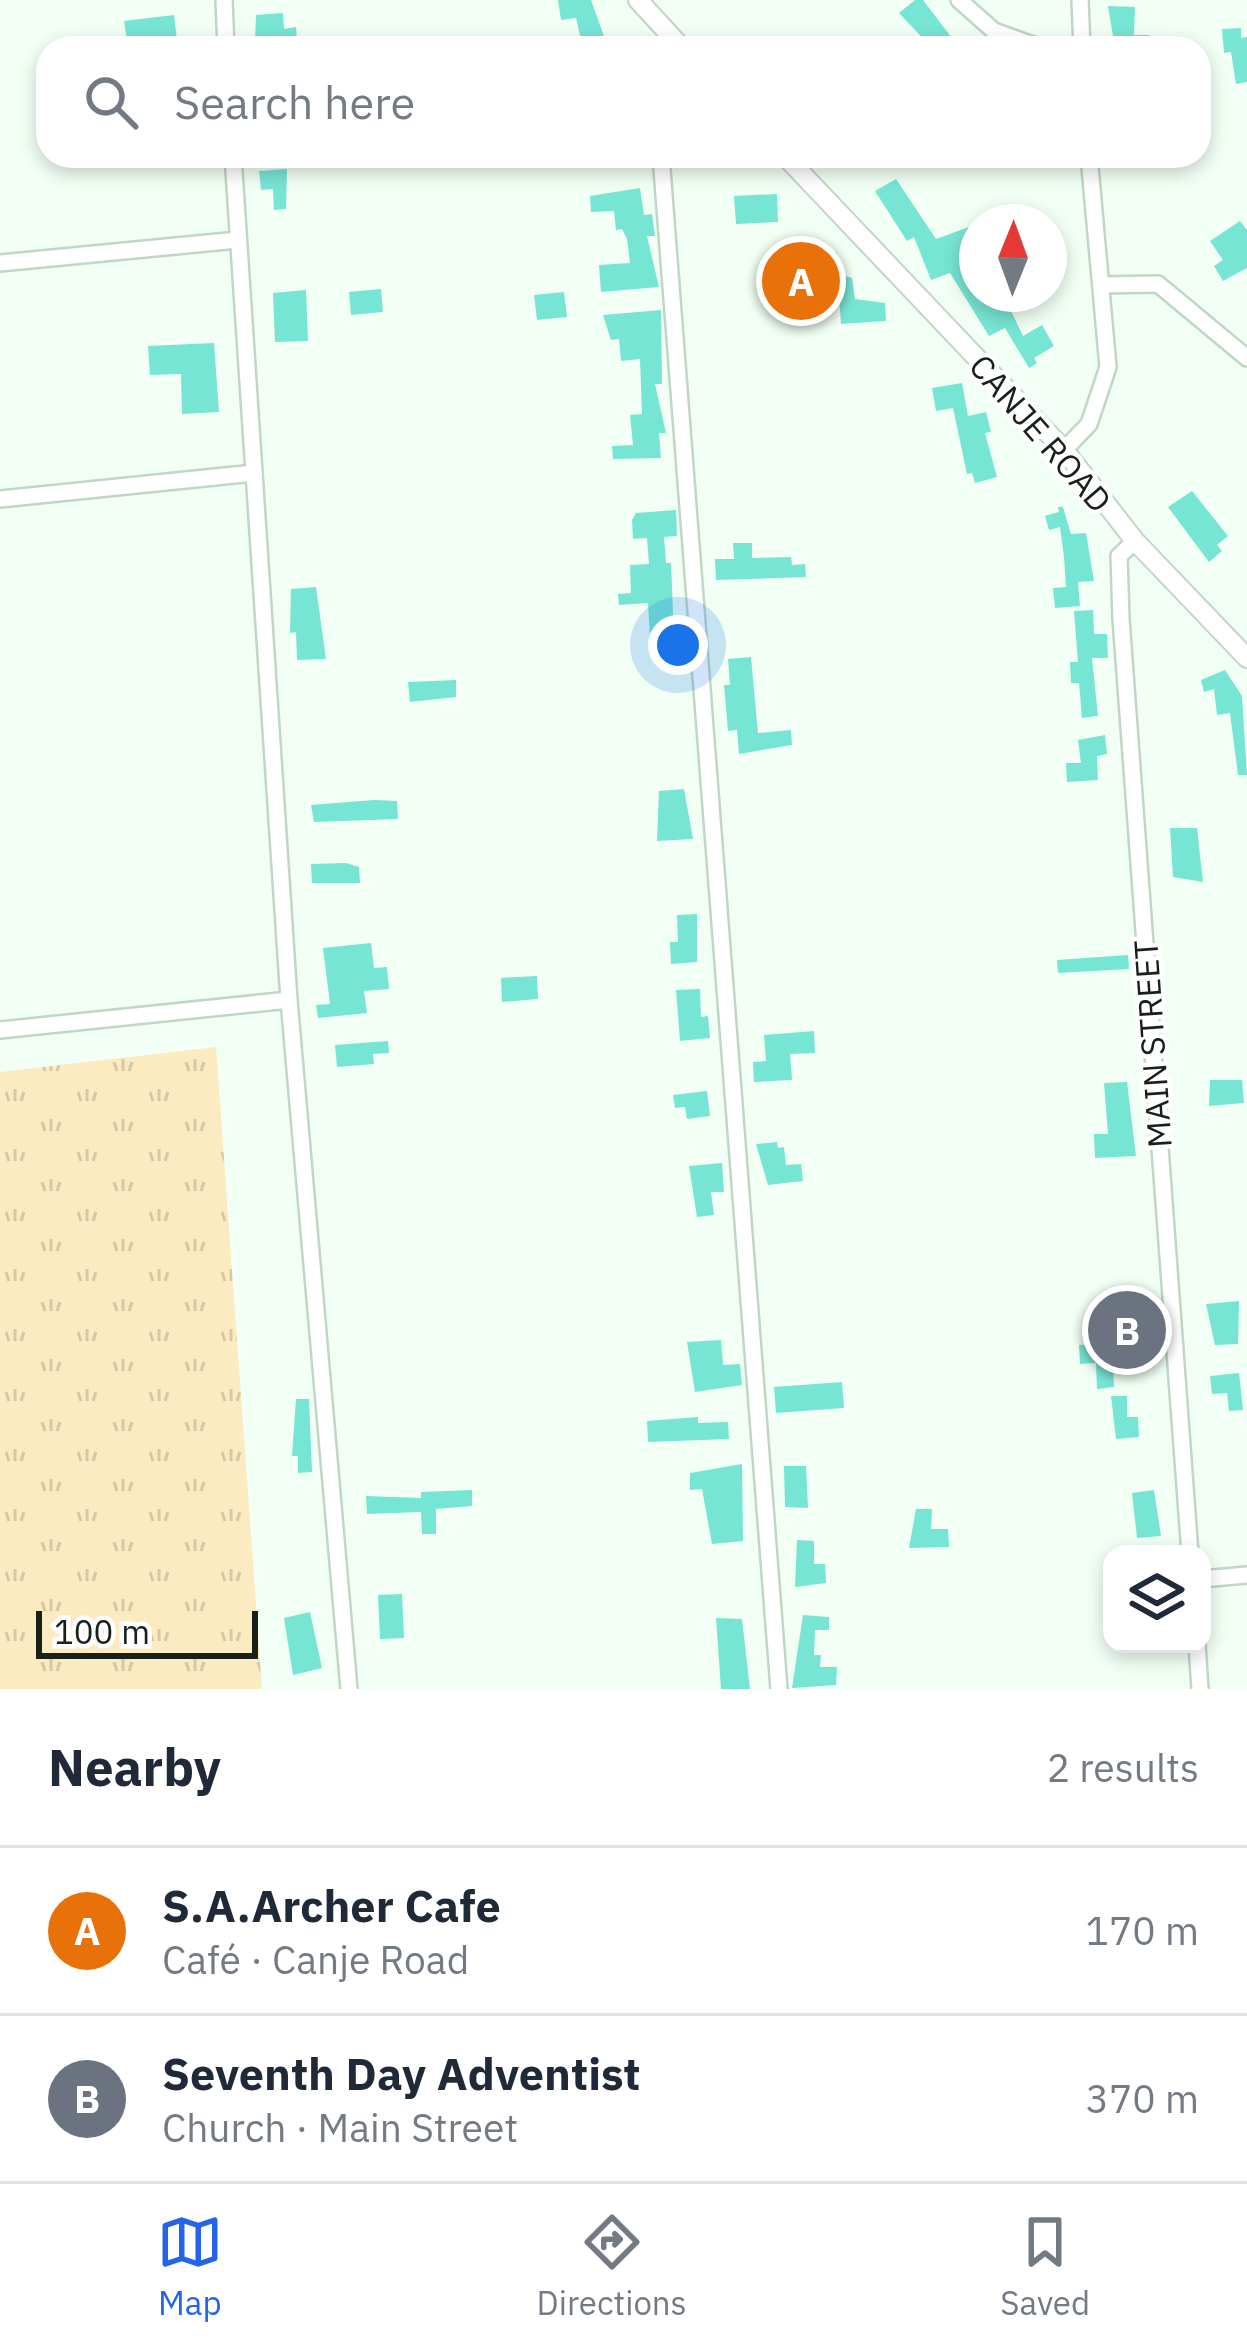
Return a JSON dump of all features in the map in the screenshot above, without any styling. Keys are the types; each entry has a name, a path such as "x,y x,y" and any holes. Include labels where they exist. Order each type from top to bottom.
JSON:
{"street":[{"path":"224,0 226,36"},
{"path":"958,0 994,31 1008,36"},
{"path":"1080,0 1082,36"},
{"path":"642,2 669,36"},
{"path":"234,168 289,1000 349,1689"},
{"path":"663,168 779,1689"},
{"name":"CANJE ROAD","path":"796,168 1064,450 1135,541 1247,658"},
{"path":"1064,450 1089,424 1102,397 1108,367 1090,168"},
{"path":"0,262 238,240"},
{"path":"1102,285 1158,284 1247,358"},
{"path":"0,499 254,473"},
{"name":"MAIN STREET","path":"1135,541 1119,556 1121,619 1189,1545"},
{"path":"0,1030 289,1000"},
{"path":"1211,1578 1247,1575"},
{"path":"1198,1653 1200,1689"}],"green space":[{"path":"216,1047 262,1689 0,1689 0,1072"}],"building":[{"path":"558,0 591,0 604,36 580,36 576,18 561,20"},
{"path":"915,0 923,0 950,36 921,36 899,13"},
{"path":"1108,6 1135,7 1134,35 1150,35 1150,36 1113,36"},
{"path":"283,13 284,29 296,27 297,36 255,36 256,15"},
{"path":"174,15 177,36 126,36 124,21"},
{"path":"1241,28 1241,38 1247,37 1247,82 1236,84 1231,52 1224,53 1222,29"},
{"path":"287,169 286,209 274,210 273,189 261,190 259,171"},
{"path":"896,179 936,239 959,231 959,288 950,273 931,280 914,237 907,241 875,191"},
{"path":"640,188 644,215 652,214 655,236 647,236 659,287 601,292 599,265 630,263 627,239 622,229 616,230 614,211 591,212 590,196"},
{"path":"777,194 778,222 736,224 734,196"},
{"path":"1240,221 1247,230 1247,268 1223,281 1214,266 1223,260 1210,241"},
{"path":"837,252 838,274 852,278 855,299 885,303 886,321 841,324 839,295 815,298 809,254"},
{"path":"381,289 383,312 351,315 349,292"},
{"path":"306,290 308,341 275,342 273,293"},
{"path":"564,292 567,317 537,320 534,295"},
{"path":"661,310 662,384 655,384 666,433 659,433 661,458 613,459 612,446 633,445 630,415 642,414 640,359 621,361 619,339 611,340 603,315"},
{"path":"974,312 1012,312 1023,336 1042,325 1054,346 1034,358 1037,363 1029,368 1005,328 989,336"},
{"path":"214,343 219,412 182,414 181,374 150,375 148,346"},
{"path":"962,383 968,416 986,412 991,432 985,433 997,477 975,483 972,473 967,474 953,408 936,411 932,388"},
{"path":"1192,491 1228,536 1217,545 1222,551 1209,562 1168,507"},
{"path":"1058,507 1063,507 1071,534 1086,533 1094,581 1078,582 1080,606 1055,608 1053,588 1066,587 1064,557 1060,527 1049,530 1045,516 1059,512"},
{"path":"676,510 677,536 664,537 666,563 671,563 674,636 650,637 648,603 619,605 618,594 631,593 630,565 649,564 647,538 633,539 632,520 636,513"},
{"path":"733,543 752,543 752,558 791,557 792,565 805,564 806,577 716,580 715,559 734,559"},
{"path":"316,587 326,659 297,660 296,632 290,633 291,589"},
{"path":"1093,610 1094,634 1107,634 1108,658 1092,658 1098,716 1082,718 1079,683 1071,683 1070,662 1078,662 1074,611"},
{"path":"751,657 758,733 791,730 792,745 739,754 737,730 728,731 724,685 730,685 728,659"},
{"path":"1225,670 1242,696 1247,775 1238,775 1230,713 1217,715 1214,689 1204,692 1201,680"},
{"path":"456,680 456,697 410,702 408,682"},
{"path":"1105,735 1107,754 1097,756 1098,780 1067,782 1066,763 1081,763 1078,740"},
{"path":"684,789 693,839 657,841 659,791"},
{"path":"397,801 398,819 314,822 311,805"},
{"path":"1170,828 1197,828 1203,882 1173,877"},
{"path":"311,864 359,867 360,883 312,883"},
{"path":"697,914 697,962 671,964 670,942 678,942 677,915"},
{"path":"371,943 374,968 387,967 389,989 364,991 367,1013 318,1018 316,1005 330,1004 323,948"},
{"path":"1128,955 1129,969 1058,973 1057,960"},
{"path":"537,976 538,999 502,1002 501,978"},
{"path":"700,989 701,1017 708,1016 710,1038 680,1041 676,990"},
{"path":"814,1031 815,1053 790,1054 792,1080 754,1082 753,1062 766,1061 764,1035"},
{"path":"388,1041 389,1053 373,1054 374,1064 337,1067 335,1045"},
{"path":"1210,1080 1242,1080 1244,1103 1209,1106"},
{"path":"1127,1082 1136,1156 1095,1158 1094,1134 1108,1134 1104,1083"},
{"path":"707,1091 710,1116 687,1119 685,1107 675,1108 673,1095"},
{"path":"777,1142 778,1148 784,1147 786,1165 801,1164 803,1181 768,1185 756,1144"},
{"path":"722,1163 724,1192 711,1192 714,1215 697,1217 689,1166"},
{"path":"1239,1301 1238,1344 1215,1345 1206,1304"},
{"path":"721,1340 723,1365 740,1364 742,1385 695,1392 687,1342"},
{"path":"1139,1341 1141,1360 1113,1362 1114,1387 1097,1389 1096,1363 1080,1364 1079,1345"},
{"path":"1239,1373 1243,1410 1229,1411 1227,1393 1212,1394 1210,1376"},
{"path":"842,1382 844,1408 776,1413 774,1387"},
{"path":"1111,1396 1127,1396 1127,1417 1138,1417 1139,1437 1116,1439"},
{"path":"296,1399 309,1399 312,1472 298,1473 298,1456 292,1456"},
{"path":"698,1417 698,1423 728,1422 729,1439 648,1442 647,1421"},
{"path":"742,1464 743,1541 712,1544 702,1489 690,1490 690,1473"},
{"path":"784,1466 806,1466 808,1508 785,1507"},
{"path":"472,1490 472,1506 436,1509 436,1534 422,1534 421,1512 367,1514 366,1496 421,1498 421,1492"},
{"path":"1154,1490 1161,1536 1137,1538 1132,1493"},
{"path":"916,1509 932,1509 931,1529 948,1529 949,1547 909,1548"},
{"path":"797,1540 814,1541 814,1564 825,1564 826,1583 795,1587"},
{"path":"402,1594 404,1638 380,1639 378,1595"},
{"path":"310,1612 322,1668 293,1675 284,1618"},
{"path":"803,1615 829,1617 829,1630 815,1630 814,1655 821,1655 820,1667 837,1667 836,1685 792,1688"},
{"path":"716,1618 742,1619 750,1689 721,1689"}],"place":[{"name":"S.A.Archer Cafe","path":"801,281"},
{"name":"Seventh Day Adventist","path":"1127,1330"}]}
